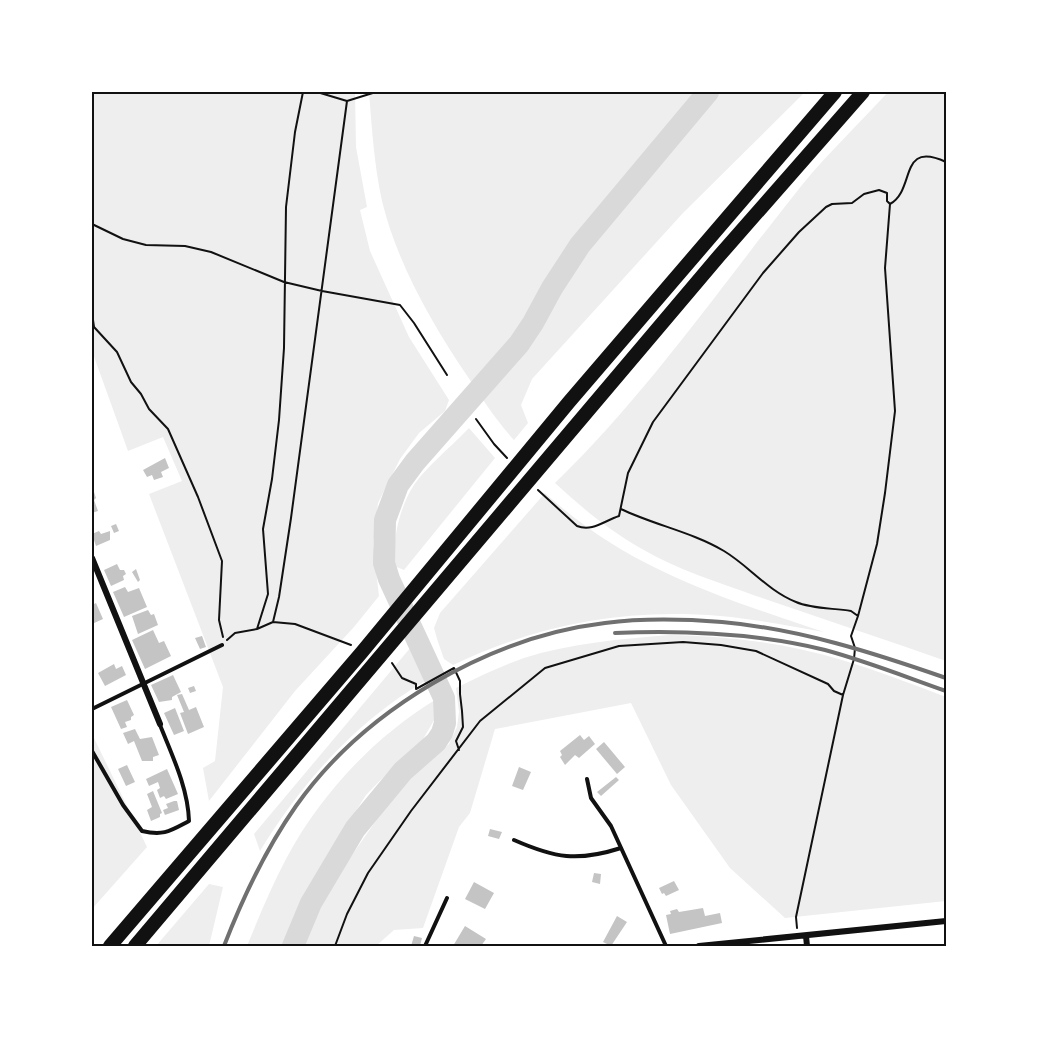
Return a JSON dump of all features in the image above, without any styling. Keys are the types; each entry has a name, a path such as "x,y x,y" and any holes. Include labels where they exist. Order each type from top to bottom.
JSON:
{"highway":[{"path":"110,946 362,652 569,402 835,92"},
{"path":"135,946 767,200 863,92"}],"street":[{"path":"92,558 160,724"},
{"path":"699,946 946,921"},
{"path":"806,936 807,946"}],"lane":[{"path":"92,709 222,645"},
{"path":"92,751 123,805 142,831 158,834 173,829 189,821 189,808 160,724"},
{"path":"587,779 591,798 610,826 666,946"},
{"path":"514,840 544,853 561,856 599,855 621,848"},
{"path":"425,946 447,898"}],"path":[{"path":"257,629 268,594 262,529 272,479 279,420 284,348 286,207 295,132 303,92"},
{"path":"317,92 347,101 376,92"},
{"path":"273,622 286,552 347,101"},
{"path":"890,204 901,191 911,163 924,156 936,156 946,162"},
{"path":"538,491 577,526 584,529 592,528 603,521 619,516 622,492 628,473 653,422 763,273 799,232 817,214 832,204 852,202 864,194 879,190 887,193 887,201 890,204 885,267 895,411 877,544 851,636 855,648 854,659 843,694 796,916 798,936"},
{"path":"92,224 123,239 146,245 185,246 211,252 284,282 400,305 447,375"},
{"path":"92,313 94,327 117,352 131,382 149,409 168,429 198,497 222,561 219,620 224,634 222,645"},
{"path":"476,419 509,460"},
{"path":"621,509 685,533 724,551 797,603 851,611 858,616"},
{"path":"222,645 236,633 257,629 273,622 295,624 352,646"},
{"path":"335,946 347,914 368,873 411,811 480,721 520,686 545,668 619,646 683,642 721,645 756,651 828,684 834,691 843,694"},
{"path":"383,660 393,664 402,678 416,684 416,689 454,668 460,681 463,727 456,741 459,750"}],"shaded area":[{"path":"92,92 355,92 356,147 367,207 360,210 370,251 409,337 449,400 445,411 419,433 400,459 378,503 373,545 379,596 354,627 295,691 209,801 203,768 215,761 223,687 149,494 182,481 163,437 128,451 92,351"},
{"path":"369,92 805,92 683,213 532,379 521,405 528,423 514,440 484,401 441,336 406,270 389,224 379,187"},
{"path":"888,92 946,92 946,661 756,596 670,563 642,549 608,527 555,483 653,376 812,173"},
{"path":"469,428 495,458 404,570 394,566 398,524 409,494 425,471"},
{"path":"545,493 609,542 642,561 712,593 824,632 720,616 685,614 616,617 550,629 485,651 453,665 444,659 434,628 440,613"},
{"path":"670,635 735,639 800,649 855,664 946,697 946,901 785,918 730,868 671,785 631,703 495,729 470,813 459,827 423,928 394,930 376,946 303,946 319,907 336,878 382,812 407,780 449,744 457,727 459,712 456,688 524,658 542,653 596,642"},
{"path":"411,647 427,680 377,714 333,755 294,801 260,851 254,834"},
{"path":"435,700 437,715 422,741 366,795 308,887 285,943 290,946 247,946 281,870 315,812 370,750 412,715"},
{"path":"92,734 147,847 92,909"},
{"path":"209,884 223,887 209,946 156,946"}],"building":[{"path":"165,458 169,468 161,472 163,477 154,480 152,475 147,477 143,470"},
{"path":"92,492 96,498 94,500 98,511 92,513"},
{"path":"116,524 119,531 114,533 111,526"},
{"path":"99,531 101,534 110,531 110,540 96,546 92,534"},
{"path":"117,564 126,574 123,576 124,580 111,586 104,570"},
{"path":"136,569 140,580 138,582 132,572"},
{"path":"125,587 128,592 139,588 147,607 124,617 113,592"},
{"path":"96,603 103,619 92,624 92,605"},
{"path":"148,610 151,615 154,614 158,625 138,634 132,616"},
{"path":"153,630 159,643 164,641 171,656 145,669 132,640"},
{"path":"202,636 206,647 200,649 195,638"},
{"path":"114,664 116,669 122,666 126,675 105,686 98,673"},
{"path":"173,675 181,692 172,697 172,700 159,702 151,685"},
{"path":"194,686 196,691 190,693 188,688"},
{"path":"182,694 189,710 196,707 204,727 188,734 180,713 184,712 177,695"},
{"path":"127,700 134,715 131,720 125,722 127,727 121,729 111,707"},
{"path":"175,708 184,731 174,735 164,713"},
{"path":"135,729 140,739 152,737 159,755 153,757 153,761 142,761 134,741 128,744 123,733"},
{"path":"580,735 584,740 589,736 595,744 579,758 575,755 565,765 560,757 562,755 560,751"},
{"path":"604,742 625,767 617,774 596,749"},
{"path":"127,765 135,782 126,786 118,769"},
{"path":"519,767 531,772 523,790 512,786"},
{"path":"167,769 178,794 166,799 164,796 160,798 157,790 160,788 158,782 149,786 146,779"},
{"path":"616,777 619,780 601,796 597,792"},
{"path":"153,791 162,813 160,817 151,821 147,810 152,807 147,794"},
{"path":"177,801 179,810 165,815 163,810 168,808 166,804"},
{"path":"490,829 502,832 499,839 488,836"},
{"path":"594,873 601,874 600,884 592,882"},
{"path":"674,881 679,890 666,896 662,894 659,888"},
{"path":"474,882 494,893 485,909 465,899"},
{"path":"703,908 705,916 720,913 722,923 670,934 666,915 671,914 670,911 677,909 679,912"},
{"path":"617,916 627,922 611,946 603,942"},
{"path":"465,926 486,939 481,946 453,946"},
{"path":"414,936 422,938 420,946 411,946"}],"waterway":[{"path":"293,946 311,903 355,829 403,771 436,742 445,723 444,698 389,579 384,563 385,520 398,485 415,462 519,344 580,245 708,92"}],"railway":[{"path":"224,946 247,892 274,840 296,806 324,771 357,739 393,710 432,684 474,662 517,644 561,631 619,621 664,619 722,622 808,636 864,651 946,678"},
{"path":"615,633 721,634 799,644 856,659 946,691"}]}
